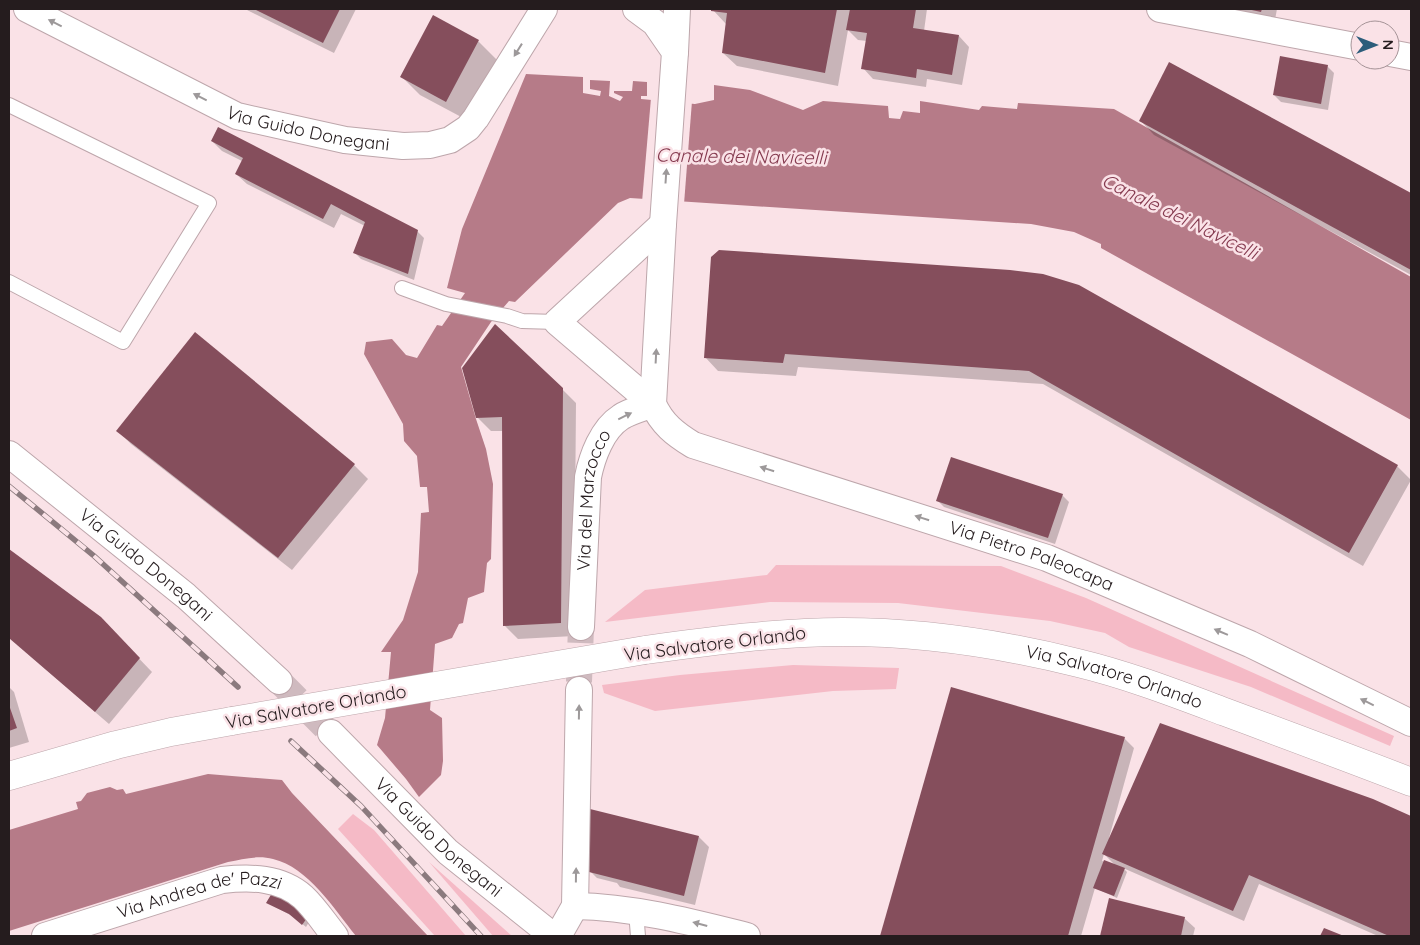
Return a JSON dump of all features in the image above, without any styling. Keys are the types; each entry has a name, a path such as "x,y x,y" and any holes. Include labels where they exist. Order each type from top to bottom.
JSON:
{"main road":[{"name":"Via Salvatore Orlando","path":"9,776 171,732 214,724 645,650 730,638 805,632 845,632 930,637 1001,646 1080,663 1159,687 1411,782"}],"street":[{"name":"Via Guido Donegani","path":"27,9 237,116 345,140 403,146 450,140 468,128 544,9"},
{"path":"636,9 654,23 675,52"},
{"path":"653,404 677,9"},
{"path":"1160,9 1350,45"},
{"path":"653,404 557,322 663,224"},
{"name":"Via del Marzocco","path":"581,627 590,467 601,442 616,421 622,416 653,404"},
{"name":"Via Pietro Paleocapa","path":"653,404 662,421 693,445 1047,558 1250,644 1411,723"},
{"name":"Via Guido Donegani","path":"9,454 186,596 279,681"},
{"path":"558,936 575,906 579,690"},
{"name":"Via Guido Donegani","path":"331,733 448,852 553,936"},
{"name":"Via Andrea de' Pazzi","path":"45,936 222,880 245,878 263,879 280,883 293,890 304,898 335,936"},
{"path":"575,906 598,906 637,924 676,918 747,936"}],"lane":[{"path":"9,105 209,203 124,342 9,282"},
{"path":"402,288 446,304 507,316 522,321 557,322"}],"shaded area":[{"path":"776,565 1001,566 1086,598 1394,736 1390,746 1251,687 1129,647 1105,633 1050,621 898,603 770,602 605,622 645,590 767,575"},
{"path":"793,665 899,668 896,689 833,691 655,711 604,693 602,685 680,675"},
{"path":"353,814 374,830 466,936 435,936 338,829"},
{"path":"429,862 512,936 493,936"}],"water":[{"name":"Canale dei Navicelli","path":"526,74 583,77 583,93 600,96 601,91 590,89 590,80 610,81 609,96 620,101 623,97 614,93 614,91 632,91 633,81 647,82 647,96 641,96 641,99 695,104 714,100 714,85 750,90 803,110 823,101 888,106 889,118 900,119 903,111 920,113 920,101 979,110 982,106 1017,109 1018,103 1114,109 1411,277 1411,420 1101,248 1101,244 1074,232 1031,224 630,198 618,203 515,302 509,301 491,322 461,367 486,449 493,484 491,559 487,563 484,592 468,598 463,623 459,624 452,638 435,644 430,710 442,718 443,761 441,775 419,797 377,745 385,718 391,652 381,652 403,620 418,572 421,513 429,512 427,487 420,487 417,456 404,441 403,424 364,354 366,342 392,339 406,355 417,358 437,325 442,326 465,293 447,288 462,229"},
{"path":"208,774 282,780 292,793 428,936 356,936 330,902 309,880 286,864 262,857 228,862 9,931 9,830 78,809 76,802 81,801 87,793 110,787 117,790 123,789 126,794"}],"pier":[{"path":"651,98 692,101 684,204 642,202"}],"building":[{"path":"254,9 340,9 323,43"},
{"path":"711,9 837,9 825,73 722,53 727,13 711,11"},
{"path":"850,9 916,9 913,28 959,35 952,75 917,69 916,78 861,69 867,33 846,30"},
{"path":"1247,9 1262,9 1261,12"},
{"path":"433,15 479,40 446,102 400,77"},
{"path":"1280,56 1328,65 1321,104 1273,95"},
{"path":"1169,62 1411,193 1411,270 1139,121"},
{"path":"218,127 418,230 408,274 353,253 365,222 331,204 323,219 235,174 243,158 211,141"},
{"path":"719,250 1010,270 1043,274 1079,285 1398,465 1349,553 1029,371 785,354 783,363 704,358 711,257"},
{"path":"495,324 563,388 561,623 503,626 502,417 476,418 462,368"},
{"path":"195,332 355,464 278,558 116,431"},
{"path":"951,457 1063,494 1048,538 936,501"},
{"path":"9,549 101,617 140,658 95,712 9,638"},
{"path":"951,687 1125,737 1068,936 880,936"},
{"path":"9,705 17,728 9,731"},
{"path":"1160,723 1373,799 1411,816 1411,936 1389,936 1249,875 1233,911 1102,854"},
{"path":"590,809 699,836 684,896 589,872"},
{"path":"1104,860 1125,868 1114,896 1093,888"},
{"path":"272,893 296,906 307,918 302,925 289,914 266,903"},
{"path":"1109,898 1185,917 1181,936 1100,936"},
{"path":"1324,928 1344,936 1320,936"}],"tunnel":[{"path":"579,682 581,627"},
{"path":"279,681 331,733"}],"railway":[{"path":"9,486 93,555 238,687"},
{"path":"291,741 361,806 481,936"}]}
